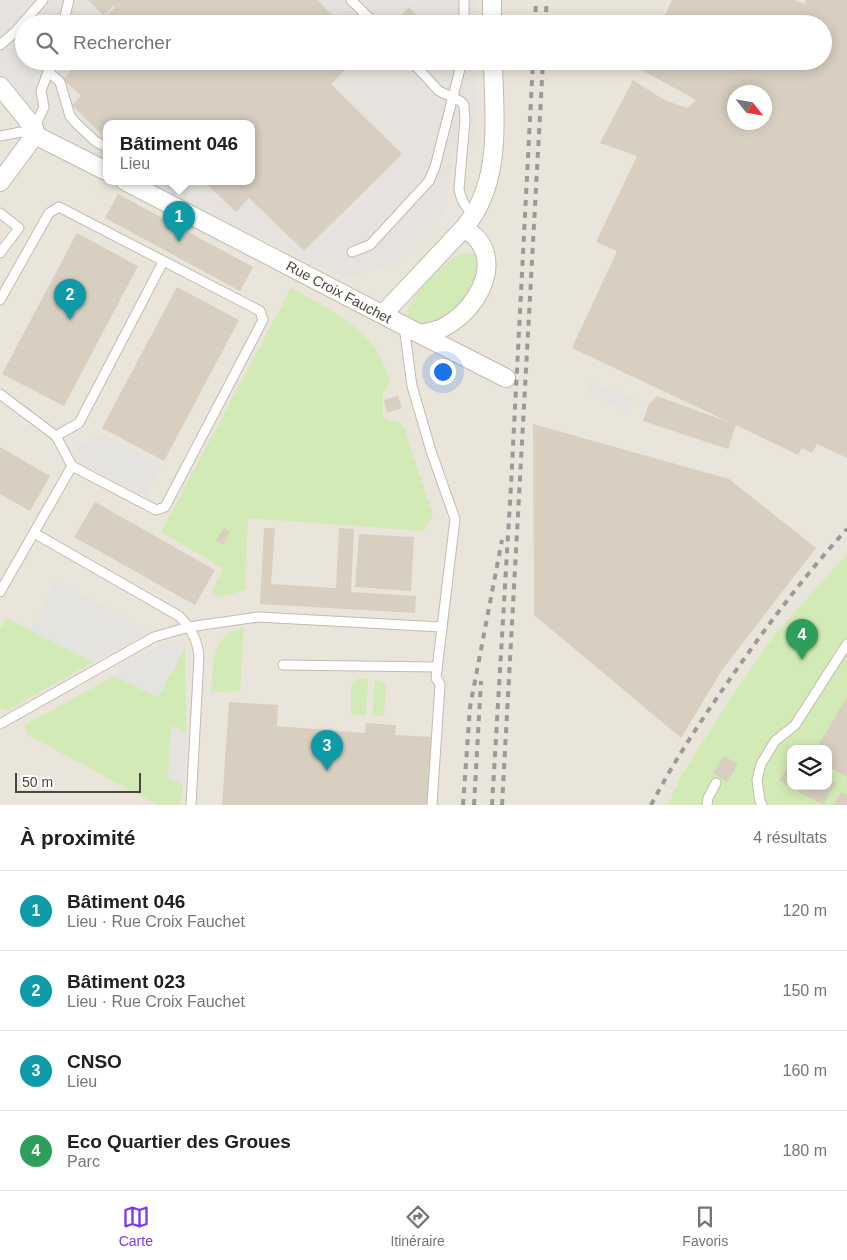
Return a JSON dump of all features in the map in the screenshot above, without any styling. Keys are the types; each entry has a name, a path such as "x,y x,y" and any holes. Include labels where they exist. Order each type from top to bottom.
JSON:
{"street":[{"path":"492,0 492,15"},
{"path":"383,314 470,222 488,185 492,167 493,70"},
{"path":"0,86 34,133 103,169"},
{"path":"0,182 34,133"},
{"name":"Rue Croix Fauchet","path":"133,185 506,378"},
{"path":"420,334 446,326 458,318 472,303 485,282 487,264 484,252 470,222"}],"lane":[{"path":"30,15 43,0"},
{"path":"65,15 68,0"},
{"path":"351,0 365,15"},
{"path":"464,0 464,15"},
{"path":"0,44 15,32"},
{"path":"419,70 439,91 460,101 464,105 460,196 470,222"},
{"path":"352,252 370,245 429,181 435,167 460,70"},
{"path":"0,136 21,132 34,133 44,106 41,90 49,72 60,82 70,116 95,141 103,145"},
{"path":"0,300 49,213 59,207 260,311 262,320 165,507 156,510 72,466 56,436 0,394"},
{"path":"0,213 19,228 0,253"},
{"path":"56,436 79,423 163,262"},
{"path":"404,326 412,386 454,519 436,678 440,684 432,805"},
{"path":"0,592 72,466"},
{"path":"34,533 179,616 189,626 197,642 199,656 191,805"},
{"path":"0,724 154,637 189,626 258,617 441,627"},
{"path":"762,805 757,780 761,764 775,741 795,726 847,644"},
{"path":"283,665 437,667"},
{"path":"707,805 708,798 716,783"}],"shaded area":[{"path":"0,0 847,0 847,805 0,805"},
{"path":"0,0 477,0 477,15 15,15 15,70 477,70 477,113 473,146 455,147 445,211 397,263 355,275 336,274 154,185 255,185 255,120 103,120 103,160 77,147 27,108 0,75"},
{"path":"591,382 633,398 628,411 586,395"},
{"path":"100,434 161,464 145,496 82,463 77,449"},
{"path":"56,580 148,631 93,662 29,630"},
{"path":"169,641 185,648 158,697 114,676 121,666"},
{"path":"172,725 186,734 183,785 168,777"}],"green space":[{"path":"467,253 477,256 482,274 463,305 433,326 412,321 408,316 408,310 425,284 457,255"},
{"path":"291,288 323,305 351,324 375,348 390,381 383,394 383,418 403,424 433,515 424,531 248,518 245,590 220,597 212,592 223,568 161,532"},
{"path":"847,554 847,805 668,805 682,774 775,634"},
{"path":"6,618 93,662 7,711 0,708 0,629"},
{"path":"244,627 240,691 211,692 215,652 219,644 224,637"},
{"path":"185,648 186,734 172,725 168,776 183,785 180,805 158,805 28,735 25,725 114,676 158,697"},
{"path":"359,678 368,679 366,715 351,715 351,685"},
{"path":"375,680 382,681 386,686 384,716 372,715"}],"building":[{"path":"88,0 317,0 332,15 107,15 115,7 114,5 103,15"},
{"path":"672,0 794,0 804,4 806,0 847,0 847,458 817,444 812,453 802,448 798,455 736,425 728,449 643,421 649,404 657,396 731,423 572,348 617,251 596,242 637,156 600,143 633,80 666,101 688,108 696,100 642,70 832,70 832,15 665,15"},
{"path":"409,7 416,15 402,15"},
{"path":"72,70 345,70 331,84 402,154 304,251 249,198 236,212 208,185 255,185 255,120 103,120 103,130 100,133 72,105 81,96 63,79"},
{"path":"118,194 253,267 240,291 105,218"},
{"path":"77,233 138,266 64,406 2,374"},
{"path":"177,287 239,320 164,461 102,428"},
{"path":"398,396 402,408 387,413 384,400"},
{"path":"533,424 729,479 816,548 722,670 681,738 534,615"},
{"path":"0,447 50,476 30,511 0,494"},
{"path":"95,502 215,570 195,605 74,537"},
{"path":"224,528 230,532 223,544 216,540"},
{"path":"264,528 275,528 271,584 336,588 339,528 354,529 351,592 416,596 415,613 260,604"},
{"path":"359,534 414,537 411,591 355,587"},
{"path":"847,697 847,777 832,768 832,745 818,745"},
{"path":"229,702 278,705 277,726 365,733 366,723 396,725 395,735 432,737 427,805 222,805"},
{"path":"724,756 738,764 727,782 713,773"},
{"path":"787,768 787,785 779,781"},
{"path":"832,781 836,783 832,790"},
{"path":"796,790 832,790 823,805"},
{"path":"841,792 847,795 847,805 833,805"}],"railway":[{"path":"535,15 536,0"},
{"path":"546,15 547,0"},
{"path":"492,805 533,70"},
{"path":"502,805 543,70"},
{"path":"651,805 669,772 709,709 801,583 847,529"},
{"path":"463,805 470,707 502,540"},
{"path":"474,805 481,681"}],"place":[{"name":"Bâtiment 046","path":"179,242"},
{"name":"Bâtiment 023","path":"70,320"},
{"name":"Eco Quartier des Groues","path":"802,660"},
{"name":"CNSO","path":"327,771"}]}
